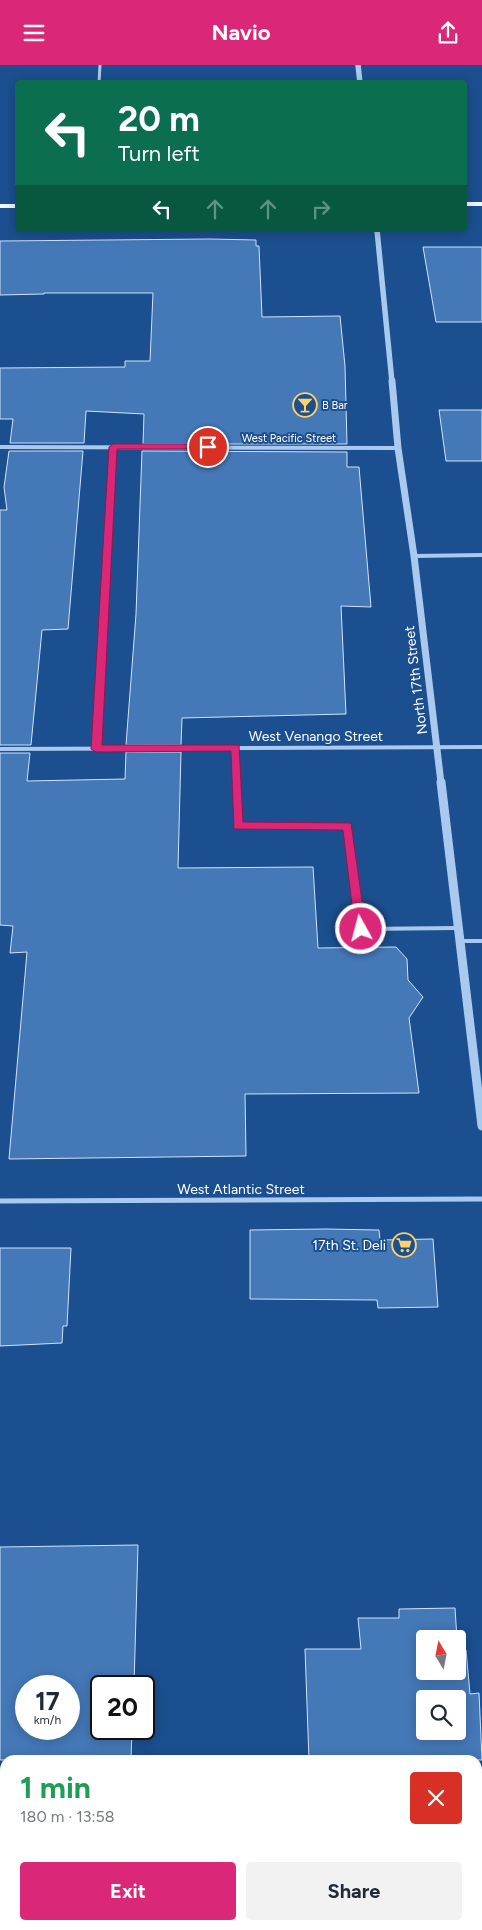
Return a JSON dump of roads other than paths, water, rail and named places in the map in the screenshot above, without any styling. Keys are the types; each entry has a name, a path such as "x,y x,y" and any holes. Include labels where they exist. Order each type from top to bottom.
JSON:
{"main road":[{"path":"467,204 482,204"},
{"path":"0,206 15,206"}],"street":[{"path":"99,80 100,65"},
{"path":"358,65 360,80"},
{"name":"North 17th Street","path":"377,232 398,448 414,556 482,1126"},
{"name":"West Pacific Street","path":"0,447 398,448"},
{"path":"96,749 113,447"},
{"path":"414,556 482,555"},
{"name":"West Venango Street","path":"0,749 482,747"},
{"name":"West Atlantic Street","path":"0,1201 482,1199"}],"lane":[{"path":"236,748 238,826 347,826 361,929 458,928"},
{"path":"460,941 482,941"}],"place":[{"name":"B Bar","path":"305,405"},
{"name":"17th St. Deli","path":"404,1245"}]}
